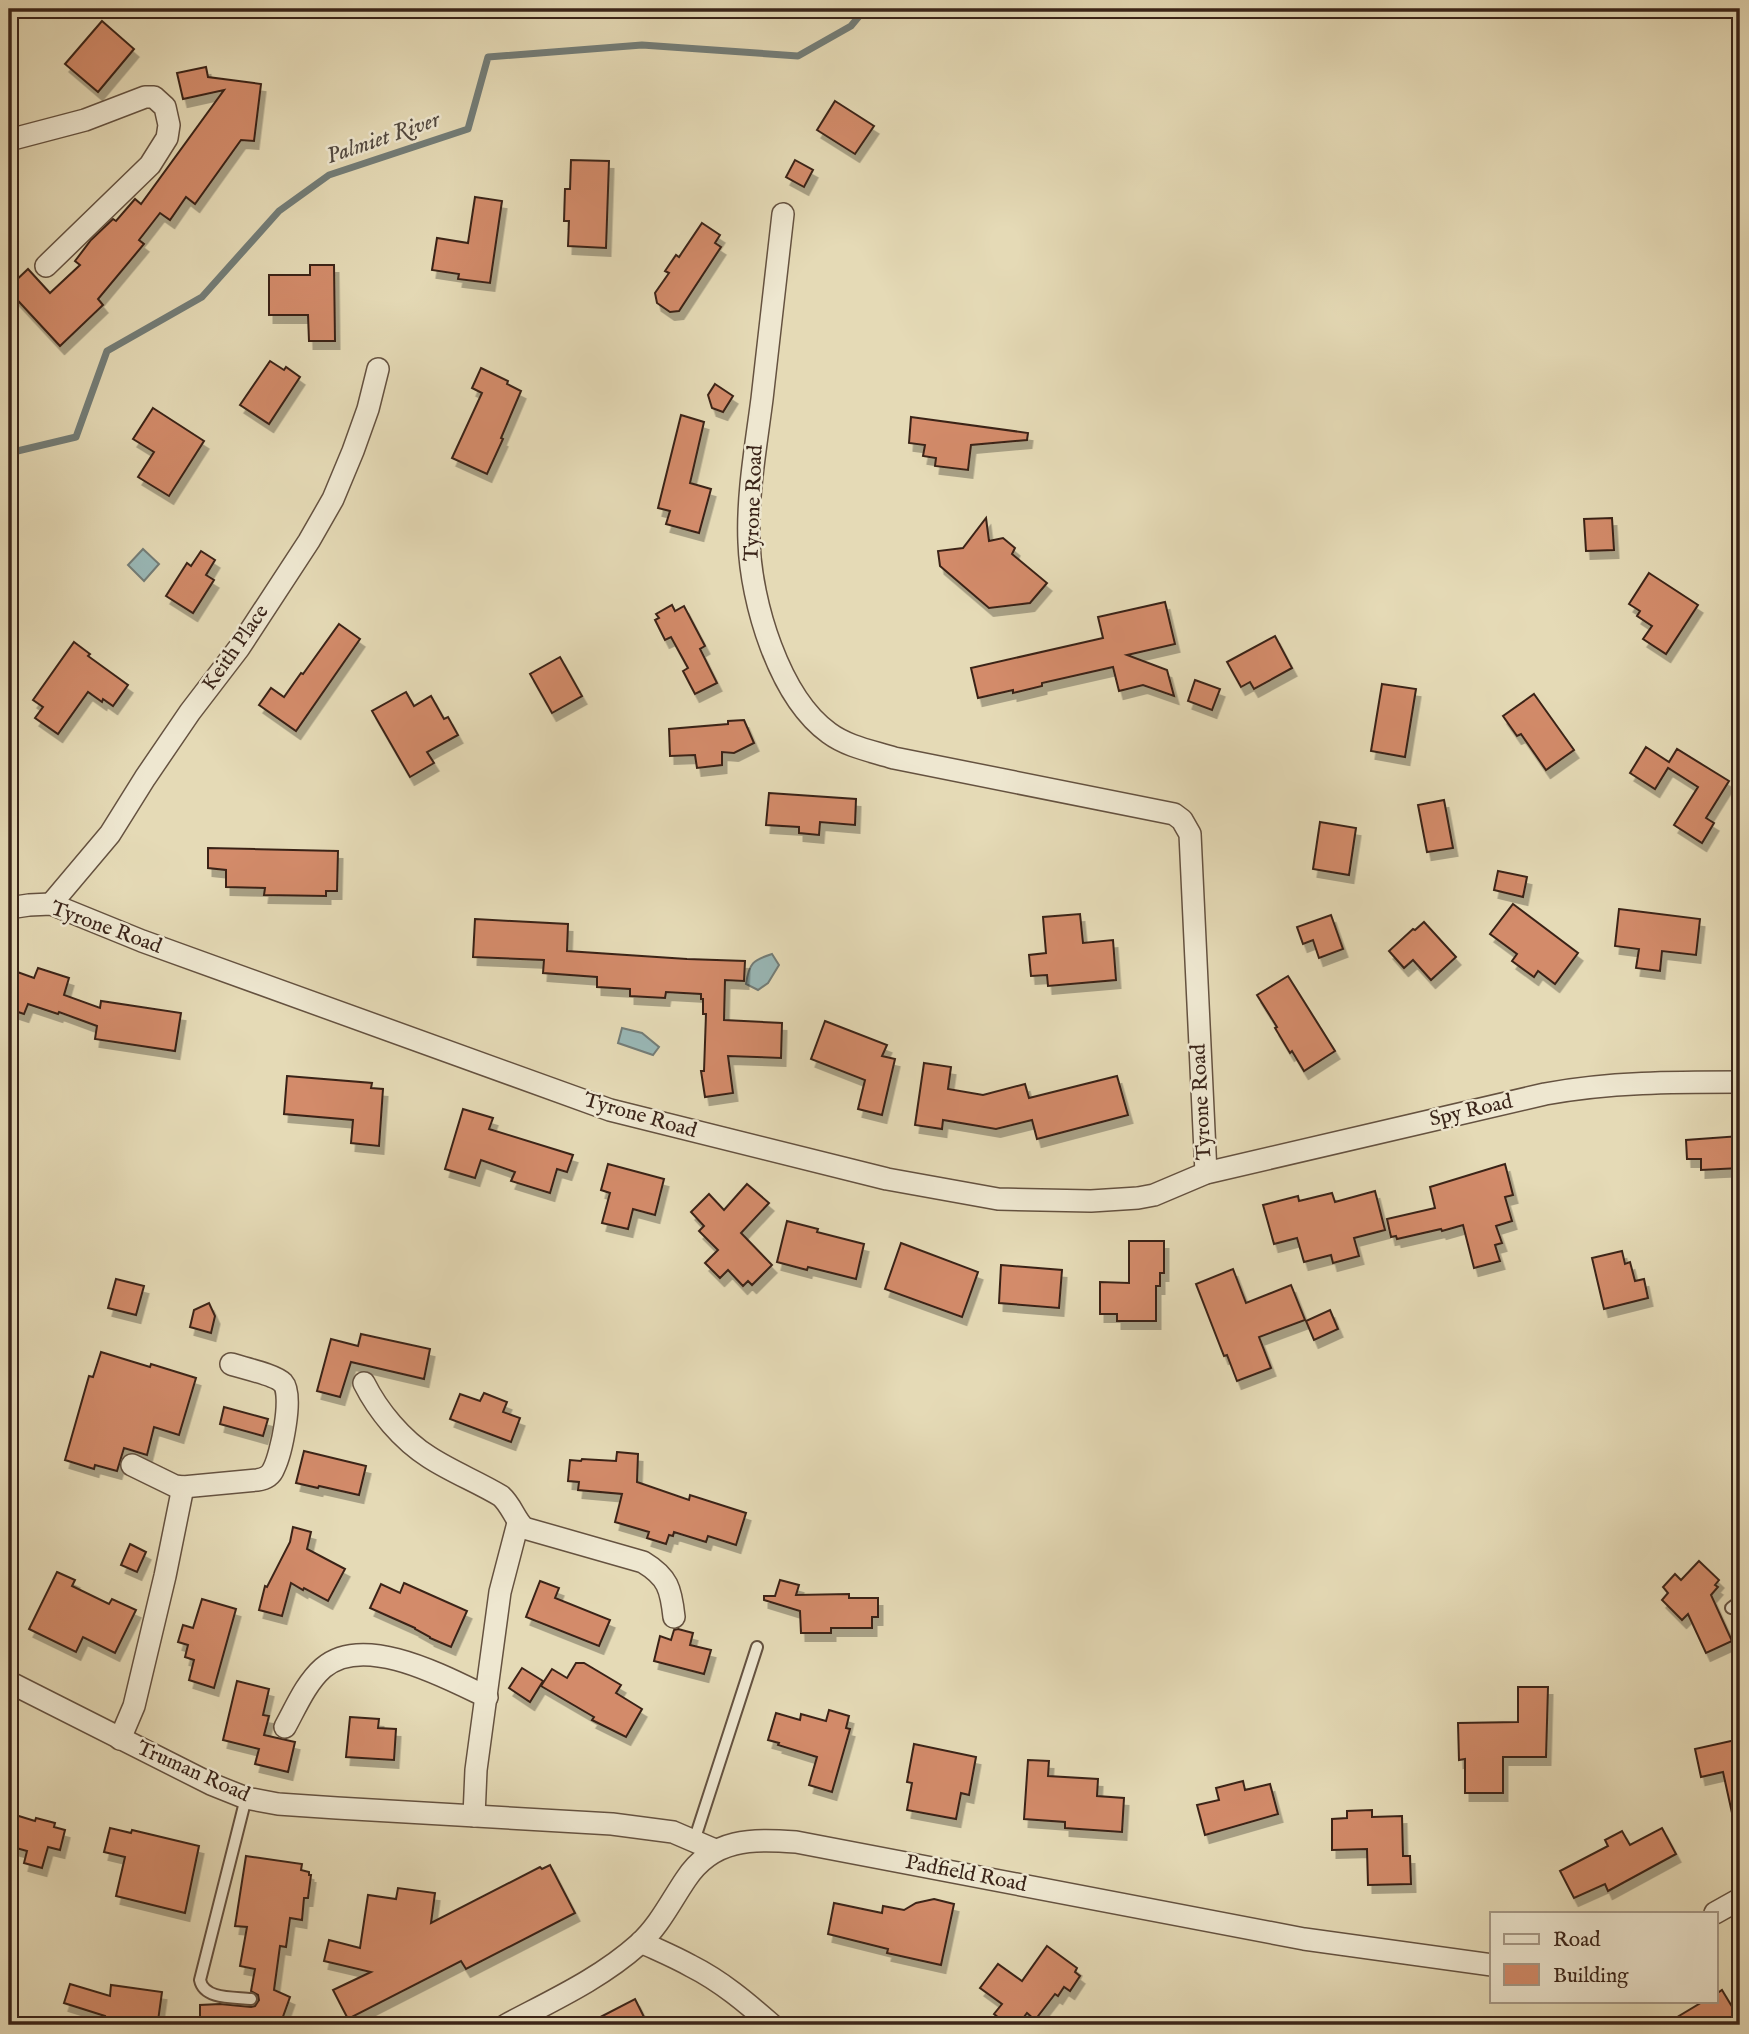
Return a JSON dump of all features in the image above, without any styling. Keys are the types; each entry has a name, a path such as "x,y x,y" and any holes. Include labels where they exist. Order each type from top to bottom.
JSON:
{"street":[{"path":"9,140 85,120 145,97 160,100 168,114 167,138 150,165 46,266"},
{"name":"Tyrone Road","path":"9,908 51,904 142,941 610,1110 887,1179 998,1199 1091,1201 1154,1195 1206,1172 1190,834 1182,820 1174,814 894,758 849,745 830,734 809,716 779,668 752,577 748,541 751,480 783,214"},
{"name":"Keith Place","path":"51,904 110,834 145,778 190,712 239,648 309,541 334,499 368,409 378,369"},
{"name":"Spy Road","path":"1206,1172 1575,1088 1671,1082 1740,1082"},
{"path":"132,1465 175,1486 183,1487 265,1479 274,1469 285,1427 288,1391 281,1380 231,1364"},
{"path":"364,1383 380,1410 408,1440 426,1456 502,1496 524,1528 643,1562 654,1569 668,1584 674,1617"},
{"path":"120,1739 134,1706 183,1487"},
{"path":"474,1816 476,1770 500,1592 519,1523"},
{"path":"285,1727 316,1675 336,1659 352,1655 381,1657 427,1669 487,1697"},
{"name":"Truman Road","path":"9,1682 211,1784 246,1798 325,1808 612,1824 673,1832 715,1850"},
{"name":"Padfield Road","path":"506,2025 593,1978 641,1942 674,1900 686,1878 715,1850 741,1842 766,1840 796,1842 1304,1939 1490,1965"},
{"path":"1717,1912 1740,1899"},
{"path":"641,1942 692,1966 729,1989 772,2025"}],"lane":[{"path":"694,1841 757,1647"},
{"path":"246,1798 200,1980 208,1993 251,1998"}],"water":[{"path":"143,549 159,564 144,581 128,565"},
{"path":"772,954 779,965 768,983 758,990 746,984 753,963"},
{"path":"622,1028 642,1033 659,1047 653,1055 618,1043"}],"building":[{"path":"102,21 134,49 98,92 65,64"},
{"path":"206,67 208,77 261,84 254,141 241,140 195,204 186,197 170,220 160,213 139,240 144,244 98,299 103,305 60,346 9,291 9,287 28,269 50,293 80,265 75,261 91,240 113,219 116,221 135,199 141,204 224,90 183,99 177,73"},
{"path":"835,101 874,126 855,154 817,130"},
{"path":"571,160 609,161 606,248 568,246 569,221 564,221 565,189 570,189"},
{"path":"795,160 813,170 804,187 786,177"},
{"path":"475,197 502,201 490,283 458,279 459,274 432,270 437,238 468,243"},
{"path":"702,223 720,235 715,243 721,247 679,311 670,312 657,303 655,293 669,273 665,271 676,255 679,257"},
{"path":"310,265 334,265 335,341 309,341 308,315 269,315 269,275 310,275"},
{"path":"270,361 284,370 286,367 300,377 269,424 240,405"},
{"path":"481,368 508,381 507,384 521,391 487,474 452,458 482,393 472,388"},
{"path":"715,384 733,396 723,412 712,408 708,395"},
{"path":"153,408 204,441 169,496 138,477 154,452 133,439"},
{"path":"681,415 704,422 690,483 711,489 699,533 666,524 670,511 658,508"},
{"path":"911,417 1028,433 1027,440 971,445 968,470 935,466 936,458 923,456 925,445 909,443"},
{"path":"986,518 989,541 1003,538 1015,548 1012,554 1047,583 1030,603 989,608 940,566 938,551 963,548"},
{"path":"1612,518 1614,550 1586,551 1584,519"},
{"path":"201,551 215,560 206,575 214,580 193,613 166,596 187,563 191,566"},
{"path":"1649,573 1698,605 1666,654 1643,639 1652,626 1637,616 1640,611 1629,604"},
{"path":"1165,602 1175,644 1127,655 1167,670 1174,696 1143,685 1119,691 1113,667 1042,683 1042,686 1013,693 1013,690 978,698 971,668 1103,638 1098,617"},
{"path":"672,605 675,611 684,606 705,646 700,649 717,683 695,694 683,671 688,668 671,637 665,640 655,620 659,618 656,614"},
{"path":"339,624 360,639 296,731 259,705 271,688 284,697"},
{"path":"1275,636 1292,668 1254,689 1250,682 1241,687 1227,662"},
{"path":"74,642 90,654 88,656 128,685 113,706 88,692 58,734 35,718 43,707 33,700"},
{"path":"560,657 582,696 552,713 530,674"},
{"path":"1195,680 1220,689 1212,710 1188,701"},
{"path":"1382,684 1416,689 1405,757 1371,751"},
{"path":"406,692 414,706 431,696 444,719 448,717 458,735 427,752 434,763 410,777 372,711"},
{"path":"1534,694 1574,750 1546,770 1521,734 1517,736 1503,716"},
{"path":"744,720 754,743 734,753 722,752 722,765 697,768 695,755 670,756 669,729"},
{"path":"1646,747 1669,762 1677,749 1729,781 1706,818 1714,823 1702,843 1674,825 1698,787 1668,768 1655,789 1630,773"},
{"path":"769,793 856,799 855,825 820,822 819,835 799,833 799,827 766,825"},
{"path":"1444,800 1453,848 1427,852 1418,805"},
{"path":"1320,822 1356,828 1349,875 1313,869"},
{"path":"208,848 338,851 337,891 326,891 326,896 264,895 265,888 226,887 226,870 208,868"},
{"path":"1498,871 1527,877 1523,897 1494,890"},
{"path":"1513,904 1578,953 1555,984 1538,971 1534,977 1512,961 1517,954 1490,934"},
{"path":"1619,909 1700,919 1696,955 1662,951 1660,971 1636,968 1639,949 1615,946"},
{"path":"1080,914 1083,943 1113,940 1116,980 1048,986 1047,975 1031,976 1029,955 1046,953 1043,917"},
{"path":"1331,915 1343,949 1319,958 1313,940 1303,944 1297,927"},
{"path":"475,919 568,924 567,951 745,961 744,981 725,980 724,1020 782,1023 781,1058 728,1056 733,1093 705,1097 701,1071 704,1071 706,1014 703,1014 701,994 666,992 665,998 630,996 630,989 597,987 597,977 543,973 544,960 473,957"},
{"path":"1424,922 1456,957 1431,980 1413,960 1404,968 1389,951"},
{"path":"38,968 69,978 64,995 100,1008 101,1001 181,1013 175,1051 95,1039 97,1026 28,1004 24,1014 9,1009 9,969 34,978"},
{"path":"1288,976 1335,1051 1304,1071 1292,1051 1290,1053 1257,995"},
{"path":"825,1021 887,1045 882,1056 895,1059 882,1115 858,1109 865,1080 811,1059"},
{"path":"924,1063 951,1067 948,1089 983,1095 1025,1084 1029,1098 1117,1076 1128,1115 1037,1139 1032,1120 996,1129 943,1120 942,1129 915,1125"},
{"path":"287,1076 372,1083 371,1088 383,1089 379,1146 351,1143 353,1120 284,1114"},
{"path":"463,1109 493,1118 489,1129 573,1155 567,1172 557,1169 550,1193 511,1181 515,1172 481,1160 475,1178 445,1169"},
{"path":"1740,1136 1740,1168 1701,1170 1701,1159 1687,1159 1686,1140"},
{"path":"608,1164 664,1179 655,1215 633,1209 628,1229 602,1223 610,1193 601,1190"},
{"path":"1505,1164 1513,1195 1505,1197 1512,1221 1496,1226 1502,1243 1495,1245 1500,1261 1474,1268 1463,1225 1397,1239 1396,1236 1391,1237 1387,1219 1435,1208 1430,1187"},
{"path":"747,1184 769,1203 741,1233 772,1265 752,1285 748,1281 743,1286 728,1270 720,1278 705,1263 718,1250 699,1231 704,1226 691,1212 709,1194 724,1210"},
{"path":"1375,1191 1385,1230 1354,1238 1359,1256 1333,1263 1331,1255 1304,1262 1297,1238 1274,1244 1263,1205 1298,1196 1299,1201 1332,1193 1335,1202"},
{"path":"787,1221 864,1244 856,1279 777,1262"},
{"path":"1129,1241 1164,1241 1164,1273 1160,1273 1160,1286 1156,1286 1156,1321 1117,1321 1117,1314 1100,1314 1100,1282 1129,1283"},
{"path":"901,1243 978,1272 962,1317 885,1289"},
{"path":"1622,1251 1625,1264 1630,1262 1635,1281 1644,1279 1648,1298 1604,1309 1592,1258"},
{"path":"1001,1265 1062,1270 1059,1308 999,1303"},
{"path":"1233,1269 1246,1303 1291,1285 1305,1320 1259,1337 1271,1368 1237,1381 1227,1355 1224,1356 1196,1284"},
{"path":"116,1279 144,1286 136,1315 108,1308"},
{"path":"209,1303 215,1316 211,1333 190,1327 194,1310"},
{"path":"1330,1310 1338,1329 1314,1340 1306,1321"},
{"path":"361,1334 430,1349 424,1379 351,1362 340,1397 317,1391 331,1339 358,1346"},
{"path":"101,1352 196,1378 179,1435 154,1427 147,1455 124,1448 117,1471 95,1465 94,1469 65,1460 89,1376 93,1377"},
{"path":"484,1393 507,1402 503,1412 520,1418 511,1442 450,1419 460,1394 480,1401"},
{"path":"224,1407 268,1419 263,1436 220,1424"},
{"path":"304,1451 366,1466 359,1495 296,1483"},
{"path":"617,1452 638,1454 637,1482 689,1500 690,1495 746,1513 736,1545 708,1536 706,1542 674,1532 673,1536 669,1535 666,1544 647,1538 649,1532 615,1522 622,1494 578,1490 579,1482 568,1481 570,1460 616,1461"},
{"path":"293,1527 311,1532 307,1549 345,1569 328,1601 291,1583 282,1616 259,1610 265,1586 267,1587 290,1542"},
{"path":"130,1544 146,1552 137,1572 121,1565"},
{"path":"1699,1561 1719,1580 1715,1585 1718,1587 1711,1595 1732,1641 1706,1653 1688,1614 1682,1620 1662,1600 1668,1593 1663,1587 1675,1574 1681,1580"},
{"path":"57,1572 75,1580 72,1586 109,1604 112,1599 136,1610 115,1653 83,1637 76,1652 29,1629"},
{"path":"780,1580 799,1585 796,1595 849,1594 849,1598 878,1598 878,1617 872,1617 872,1628 831,1628 831,1633 801,1633 800,1611 764,1600 764,1596 775,1596"},
{"path":"540,1581 559,1588 555,1598 610,1620 599,1646 526,1617"},
{"path":"404,1583 467,1611 451,1647 370,1608 381,1584 400,1593"},
{"path":"202,1599 236,1609 214,1688 189,1680 194,1660 185,1657 188,1645 178,1642 183,1625 193,1628"},
{"path":"674,1630 693,1633 690,1645 711,1650 704,1674 654,1661 660,1636 671,1640"},
{"path":"576,1663 584,1663 621,1685 616,1693 642,1709 626,1737 592,1720 594,1717 541,1686 552,1669 567,1678"},
{"path":"522,1668 543,1681 530,1702 509,1688"},
{"path":"237,1681 269,1689 263,1715 269,1716 264,1735 295,1742 288,1772 255,1764 259,1749 223,1740"},
{"path":"1518,1687 1548,1687 1546,1757 1503,1757 1503,1793 1465,1793 1465,1759 1459,1760 1458,1723 1518,1722"},
{"path":"829,1710 849,1716 846,1728 850,1729 832,1792 809,1785 817,1757 768,1740 776,1713 800,1720 801,1714 826,1721"},
{"path":"350,1717 379,1719 378,1728 396,1729 394,1760 346,1757"},
{"path":"1740,1739 1740,1812 1732,1813 1723,1772 1701,1777 1695,1749"},
{"path":"914,1744 976,1757 969,1795 961,1793 956,1819 907,1810 912,1783 907,1782"},
{"path":"1028,1760 1049,1761 1048,1776 1098,1779 1097,1796 1124,1798 1122,1832 1065,1828 1065,1822 1024,1819"},
{"path":"1243,1781 1245,1790 1270,1784 1278,1814 1205,1835 1197,1805 1219,1800 1216,1788"},
{"path":"1372,1810 1372,1817 1402,1816 1403,1856 1410,1856 1411,1884 1368,1885 1367,1849 1332,1850 1332,1819 1347,1818 1347,1811"},
{"path":"9,1813 35,1821 36,1818 55,1823 54,1827 65,1830 60,1850 48,1847 42,1868 24,1863 27,1851 9,1846"},
{"path":"110,1828 131,1833 132,1830 199,1846 185,1913 116,1896 125,1857 104,1852"},
{"path":"1662,1828 1676,1854 1608,1891 1605,1884 1574,1898 1560,1871 1608,1846 1605,1840 1622,1831 1630,1845"},
{"path":"246,1856 302,1864 301,1870 311,1875 308,1898 304,1898 302,1920 290,1918 286,1947 280,1946 274,1990 290,1997 280,2025 200,2025 200,2005 251,2007 259,2000 258,1995 251,1991 255,1969 240,1966 247,1927 235,1926"},
{"path":"550,1865 575,1913 466,1969 461,1961 348,2019 333,1990 371,1972 324,1961 329,1940 360,1948 368,1895 396,1899 398,1888 435,1893 431,1923 540,1867 542,1869"},
{"path":"934,1899 954,1904 941,1965 887,1953 888,1949 828,1934 834,1903 882,1913 883,1906 904,1910 916,1903"},
{"path":"1047,1946 1077,1968 1075,1972 1080,1976 1070,1991 1064,1987 1058,1996 1055,1994 1035,2020 1027,2013 1018,2025 1008,2025 994,2014 1002,2004 980,1988 998,1964 1022,1981"},
{"path":"70,1984 110,1996 111,1985 162,1992 158,2021 142,2019 141,2025 103,2025 105,2016 64,2003"},
{"path":"1722,1990 1740,2020 1740,2025 1664,2025 1702,2002 1718,2002 1718,1993"},
{"path":"635,1999 648,2025 585,2025"}],"waterway":[{"name":"Palmiet River","path":"9,453 76,437 107,351 202,297 279,211 329,175 468,129 488,57 642,45 798,56 851,26 865,9"}]}
